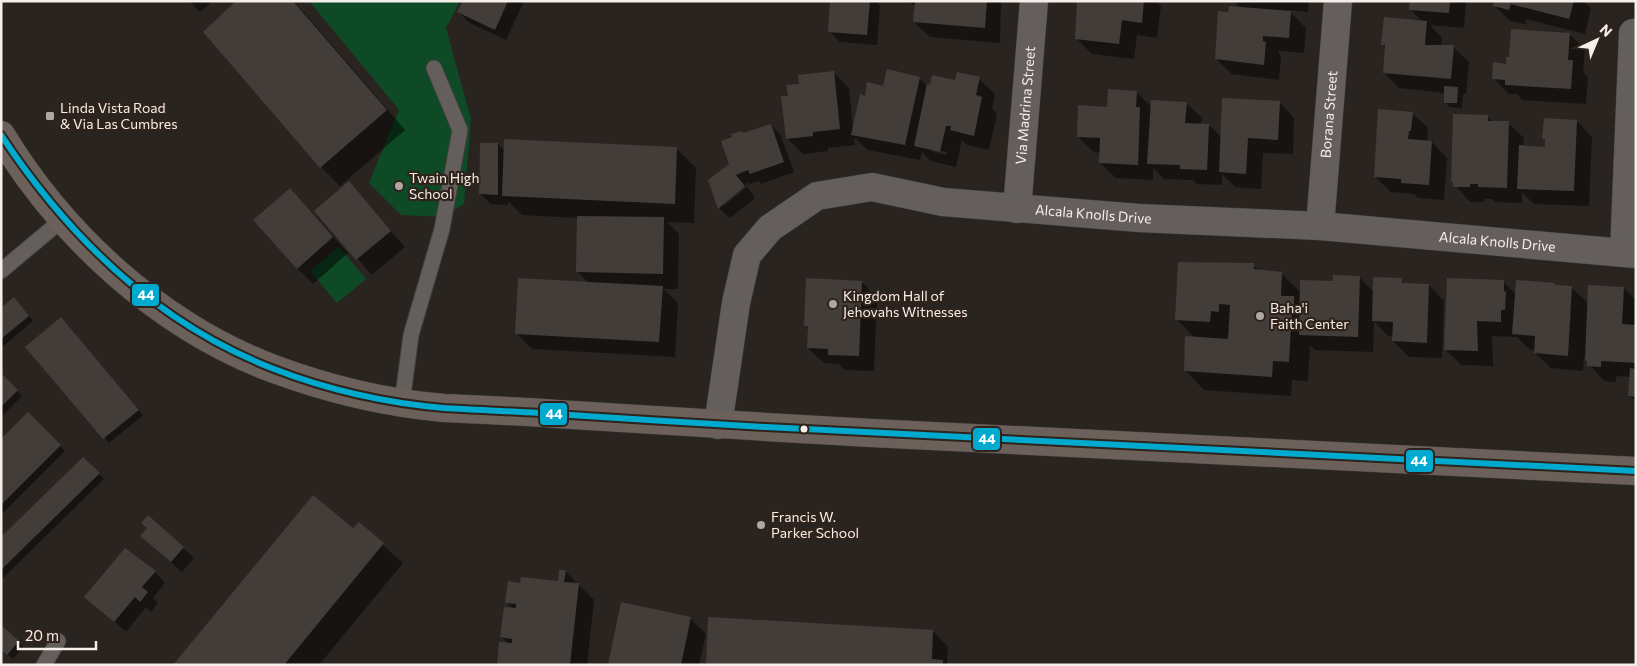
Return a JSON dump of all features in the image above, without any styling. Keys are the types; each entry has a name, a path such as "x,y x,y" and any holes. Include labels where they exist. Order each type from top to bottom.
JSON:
{"main road":[{"path":"1,135 14,156 64,219 90,248 148,298 189,326 237,353 271,368 312,382 402,403 718,425 1636,471"}],"street":[{"name":"Via Madrina Street","path":"1017,209 1034,1"},
{"name":"Borana Street","path":"1320,226 1338,1"},
{"path":"1630,253 1633,33"},
{"name":"Alcala Knolls Drive","path":"718,425 736,303 747,255 770,228 817,196 872,187 943,202 1017,209 1139,218 1320,226 1630,253"}],"lane":[{"path":"402,403 410,335 442,229 460,130 434,68"},
{"path":"1,271 64,219"},
{"path":"44,665 58,641"}],"green space":[{"path":"309,1 460,1 446,28 471,119 464,204 442,217 401,215 369,183 399,110"},
{"path":"339,247 366,279 337,303 310,271"}],"building":[{"path":"236,1 293,1 387,110 320,168 203,32"},
{"path":"463,1 508,1 495,30 457,12"},
{"path":"830,1 870,1 867,35 828,32"},
{"path":"915,1 987,1 985,28 913,22"},
{"path":"1077,1 1144,1 1142,23 1122,20 1119,44 1075,39"},
{"path":"1410,1 1450,1 1449,13 1409,10"},
{"path":"1494,1 1574,1 1569,19 1511,4 1509,10 1493,6"},
{"path":"1229,6 1291,11 1289,38 1263,36 1263,41 1266,42 1264,65 1215,59 1218,11 1228,12"},
{"path":"1384,17 1427,21 1425,45 1454,45 1451,79 1383,73 1385,45 1381,45"},
{"path":"1511,29 1570,33 1568,60 1573,60 1571,89 1505,85 1505,80 1492,79 1493,62 1506,64 1506,57 1509,57"},
{"path":"887,69 920,77 905,145 851,135 860,94 865,96 867,82 883,86"},
{"path":"834,71 840,129 813,132 813,136 786,139 781,96 788,96 786,85 799,84 798,75"},
{"path":"957,72 980,77 976,95 982,97 974,136 950,130 951,126 946,126 940,152 914,146 927,84 930,85 932,75 955,80"},
{"path":"1444,86 1458,87 1457,103 1444,103"},
{"path":"1108,89 1137,91 1136,107 1140,107 1138,165 1099,163 1100,138 1077,137 1078,105 1107,107"},
{"path":"1222,98 1280,101 1278,140 1248,138 1246,174 1219,172"},
{"path":"1151,100 1187,102 1185,123 1209,124 1207,170 1180,169 1180,165 1147,164"},
{"path":"1378,109 1413,112 1408,139 1432,141 1429,185 1401,183 1401,179 1374,177"},
{"path":"1453,114 1488,115 1488,121 1509,121 1507,188 1478,187 1478,184 1470,184 1470,187 1453,187 1453,182 1451,182"},
{"path":"1544,118 1577,120 1574,191 1517,189 1519,145 1545,147 1545,139 1542,139"},
{"path":"771,124 784,162 750,174 748,170 736,175 745,186 718,209 708,180 729,164 721,141 732,137 731,134 741,131 743,133"},
{"path":"504,139 677,147 675,204 502,196"},
{"path":"480,143 498,143 498,195 479,194"},
{"path":"349,181 391,231 356,260 314,211"},
{"path":"290,188 333,237 297,269 253,220"},
{"path":"577,216 664,217 663,274 576,272"},
{"name":"Baha'i Faith Center","path":"1178,262 1254,263 1254,269 1282,272 1281,296 1294,296 1289,362 1273,361 1272,377 1184,371 1185,336 1228,339 1230,305 1219,304 1219,312 1211,311 1210,322 1175,320"},
{"path":"1333,275 1360,276 1358,337 1299,335 1300,280 1333,281"},
{"path":"1373,277 1402,278 1402,283 1429,284 1427,343 1392,341 1393,322 1372,321"},
{"path":"518,278 663,286 659,342 515,334"},
{"name":"Kingdom Hall of Jehovahs Witnesses","path":"806,278 862,281 859,356 828,355 828,349 807,348 808,327 804,326"},
{"path":"1447,278 1504,280 1504,291 1506,292 1505,310 1501,310 1501,322 1477,321 1478,351 1444,350"},
{"path":"1516,280 1572,286 1568,356 1534,353 1535,336 1512,334"},
{"path":"1588,285 1624,287 1622,324 1636,325 1636,363 1601,361 1601,367 1587,366 1587,361 1585,361"},
{"path":"14,297 29,316 1,339 1,308"},
{"path":"61,317 139,410 103,439 25,347"},
{"path":"1630,368 1636,369 1636,397 1628,396"},
{"path":"1,373 18,390 1,407"},
{"path":"28,412 61,445 1,505 1,439"},
{"path":"83,457 100,473 1,570 1,537"},
{"path":"313,495 353,528 359,522 384,543 284,665 173,665"},
{"path":"148,515 184,547 171,562 140,536 147,528 141,523"},
{"path":"125,548 156,571 142,587 148,592 140,602 135,597 114,622 84,597"},
{"path":"559,570 566,570 564,582 579,583 570,665 497,665 499,642 512,643 512,639 500,637 504,607 516,608 516,604 505,603 508,581 520,583 521,577 558,581"},
{"path":"621,602 691,617 681,665 608,665"},
{"path":"708,617 933,630 932,659 943,660 943,665 706,665"},
{"path":"2,626 19,641 7,655 1,650"}],"transit line":[{"name":"44","path":"1,135 27,173 56,209 87,242 120,274 192,328 232,350 274,369 315,383 379,399 444,408 738,425 1636,471"}],"place":[{"name":"Linda Vista Road & Via Las Cumbres","path":"50,116"},
{"name":"Twain High School","path":"399,186"},
{"name":"Kingdom Hall of Jehovahs Witnesses","path":"833,304"},
{"name":"Baha'i Faith Center","path":"1260,316"},
{"name":"Francis W. Parker School","path":"761,525"}]}
